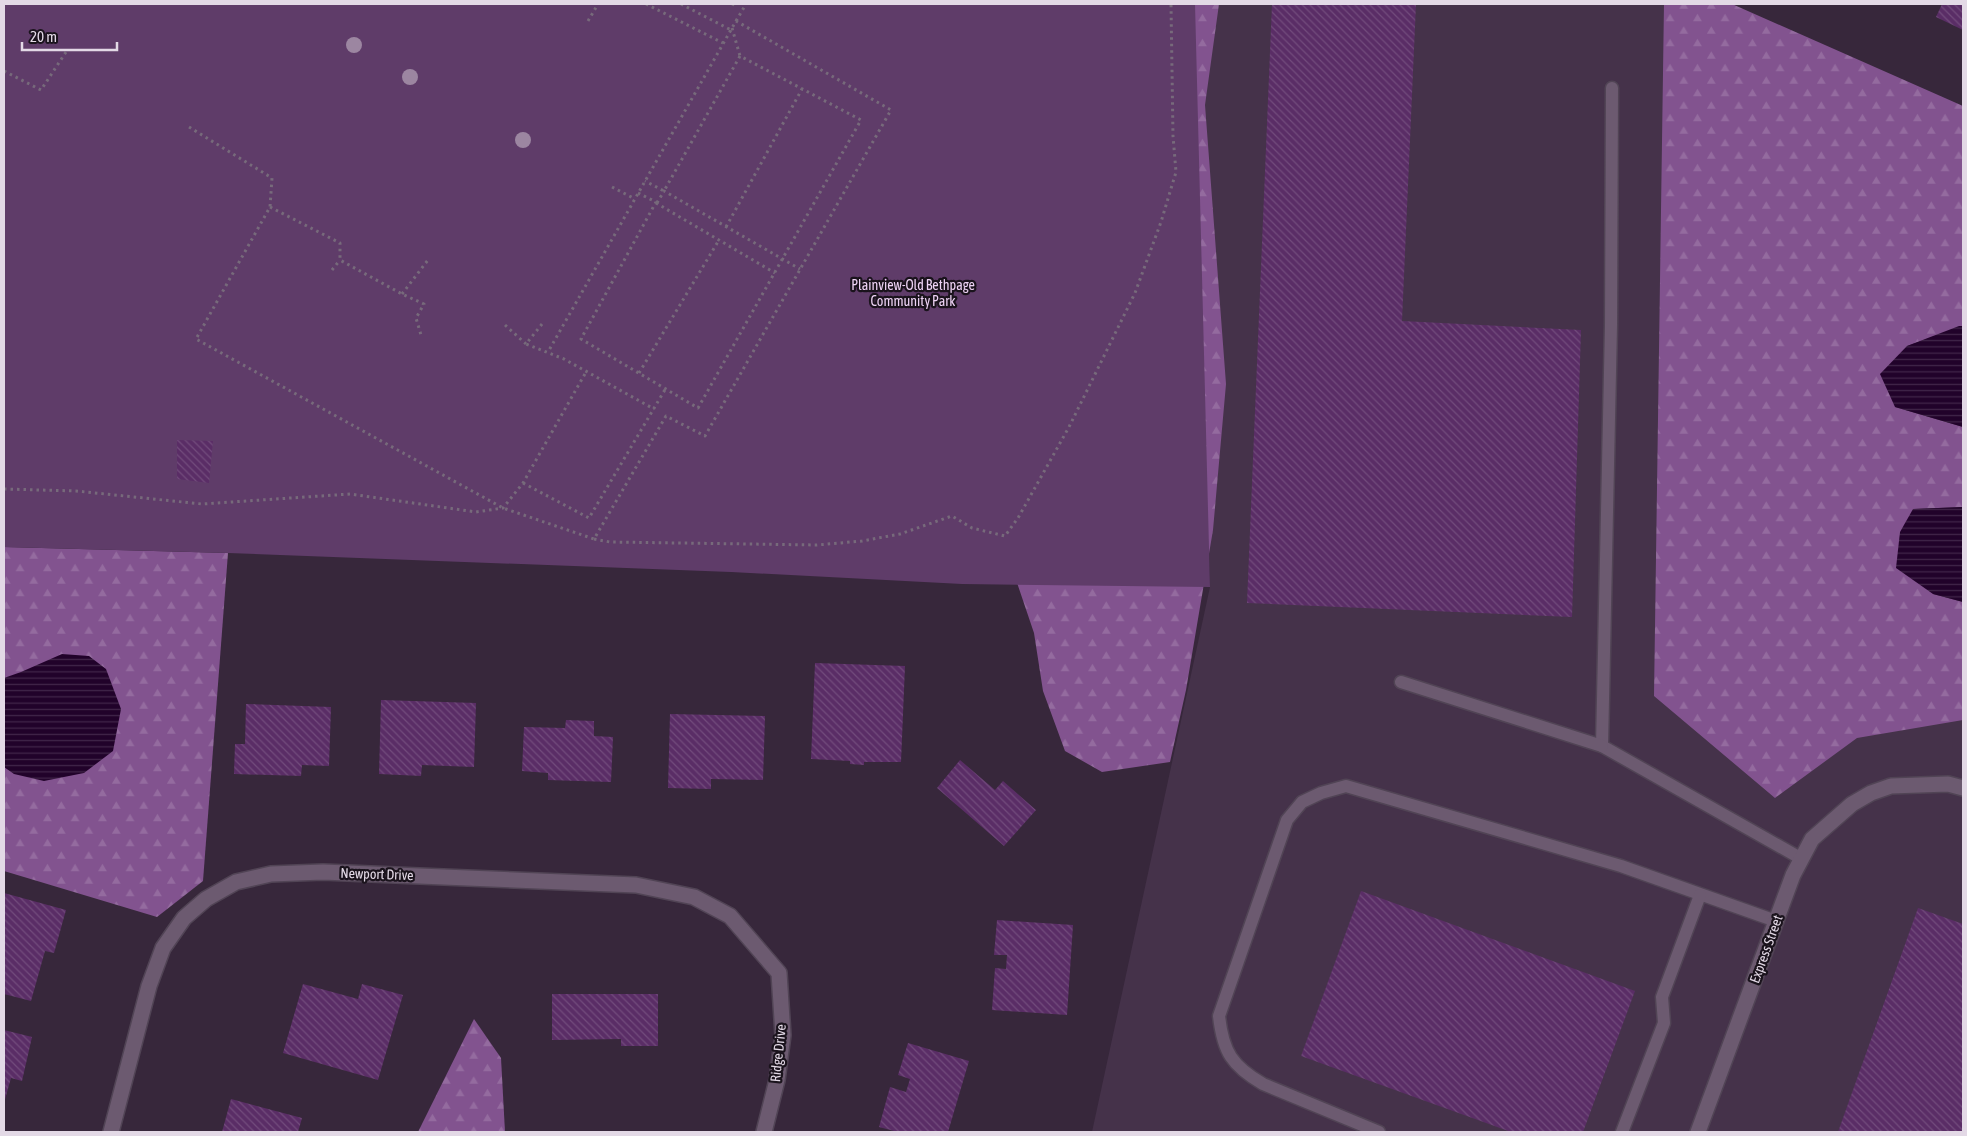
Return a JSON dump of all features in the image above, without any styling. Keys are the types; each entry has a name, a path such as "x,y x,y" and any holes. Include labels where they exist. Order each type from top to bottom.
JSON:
{"street":[{"name":"Express Street","path":"1698,1132 1793,876 1812,839 1852,804 1871,793 1891,786 1948,784 1963,788"},
{"name":"Newport Drive","path":"111,1132 149,986 163,948 184,918 206,899 236,882 271,874 323,872 636,885 694,897 730,916 779,973"},
{"name":"Ridge Drive","path":"764,1132 777,1080 783,1035 779,973"}],"lane":[{"path":"1602,746 1611,325 1612,88"},
{"path":"1401,682 1602,746 1802,859"},
{"path":"1379,1132 1263,1084 1246,1074 1230,1058 1221,1039 1219,1016 1287,820 1302,802 1322,792 1346,786 1621,866 1776,921"},
{"path":"1622,1132 1664,1023 1662,997 1700,895"}],"path":[{"path":"588,20 598,4"},
{"path":"646,4 723,43"},
{"path":"681,4 731,29 740,56 861,120 698,408 582,339 656,203 740,56"},
{"path":"548,352 746,4"},
{"path":"189,128 272,178 270,206 196,339 503,508 594,540 610,542 817,545 862,541 900,534 952,516 972,528 1005,536 1018,518 1078,409 1135,293 1162,222 1176,172 1173,136 1171,4"},
{"path":"594,540 666,416 705,436 891,110 736,21"},
{"path":"4,72 41,90 66,52"},
{"path":"726,227 802,89"},
{"path":"645,181 800,269"},
{"path":"612,187 635,199"},
{"path":"638,194 774,273"},
{"path":"270,206 340,243 340,260 332,270"},
{"path":"639,373 719,240"},
{"path":"340,260 424,304 416,318 421,335"},
{"path":"402,294 428,260"},
{"path":"526,344 542,324"},
{"path":"505,325 526,344 548,352 654,408"},
{"path":"4,489 76,491 202,504 350,494 476,512 503,508 524,482 586,372"},
{"path":"524,482 589,518 666,388"}],"shaded area":[{"path":"1195,4 1669,4 1963,126 1963,1132 1092,1132 1210,587"},
{"path":"1963,326 1963,427 1895,407 1880,374 1907,346"},
{"path":"1963,507 1963,602 1933,594 1896,568 1900,532 1913,509"},
{"path":"62,654 89,656 106,669 121,709 113,751 84,773 44,781 14,774 4,767 4,678"}],"green space":[{"name":"Plainview-Old Bethpage Community Park","path":"4,4 1195,4 1210,587 962,584 731,572 228,553 4,547"},
{"path":"863,4 1219,4 1205,105 1226,384 1213,530 1186,690 1170,762 1102,772 1065,751 1043,691 1034,633 1007,553"},
{"path":"1664,4 1732,4 1963,106 1963,326 1907,346 1895,407 1963,427 1963,507 1913,509 1933,594 1963,602 1963,720 1857,738 1775,798 1654,696"},
{"path":"4,547 228,553 203,881 157,917 4,871"},
{"path":"474,1019 501,1058 505,1132 418,1132"}],"building":[{"path":"1272,4 1416,4 1402,321 1581,330 1572,617 1247,603"},
{"path":"1942,4 1963,4 1963,30 1936,17"},
{"path":"177,440 213,441 209,483 177,479"},
{"path":"815,663 905,666 901,762 864,762 864,765 850,764 850,761 811,759"},
{"path":"381,700 476,703 474,767 422,765 421,776 379,774"},
{"path":"246,704 331,707 329,766 302,765 301,776 234,774 235,744 245,744"},
{"path":"670,714 765,716 763,780 711,779 711,789 668,788"},
{"path":"566,720 594,721 594,736 613,737 611,782 548,780 548,773 522,771 524,727 565,728"},
{"path":"960,760 995,790 1003,781 1036,810 1004,846 937,788"},
{"path":"1361,891 1635,991 1583,1132 1511,1132 1301,1056"},
{"path":"4,893 66,910 54,953 45,951 31,1001 4,994"},
{"path":"1918,908 1963,924 1963,1132 1838,1132"},
{"path":"997,920 1073,925 1067,1015 992,1010 995,968 1006,969 1007,955 994,955"},
{"path":"303,984 358,999 362,984 403,995 378,1080 283,1053"},
{"path":"552,994 658,994 658,1046 621,1046 621,1039 552,1040"},
{"path":"4,1030 32,1037 22,1081 11,1078 4,1103"},
{"path":"908,1043 969,1061 948,1132 898,1132 879,1127 890,1087 906,1092 910,1079 898,1075"},
{"path":"231,1099 302,1118 298,1132 222,1132"}]}
